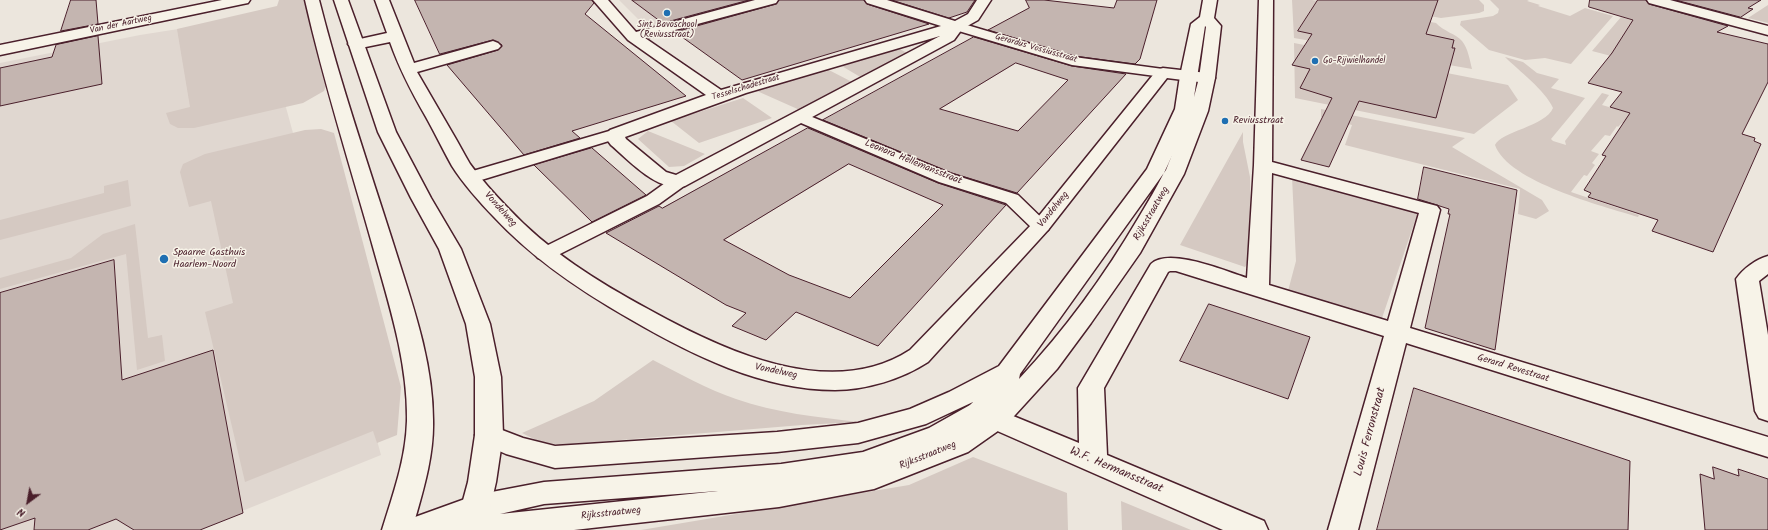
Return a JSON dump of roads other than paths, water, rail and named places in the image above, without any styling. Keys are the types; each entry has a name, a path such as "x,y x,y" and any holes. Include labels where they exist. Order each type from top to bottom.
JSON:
{"street":[{"name":"Van der Aartweg","path":"0,50 243,0"},
{"path":"312,0 353,152 373,211 411,340 420,402 420,422 416,466 397,530"},
{"path":"341,0 387,132 421,198 450,249 478,324 488,377 489,435 482,482 470,524"},
{"name":"Vondelweg","path":"382,0 408,70 462,166 501,213 545,254 603,294 672,333 739,363 770,372 800,378 836,381 867,377 907,364 919,356 1041,226 1163,73"},
{"path":"600,0 633,37 718,96"},
{"path":"633,37 771,0"},
{"path":"872,0 957,26"},
{"name":"Tesselschadestraat","path":"616,134 718,96 957,26 973,17 984,0"},
{"name":"Rijksstraatweg","path":"988,416 1002,390 1008,372 1156,170 1197,77 1214,26 1207,19 1210,0"},
{"path":"1093,461 1091,388 1159,269 1164,264 1178,264 1258,289 1263,165 1266,0"},
{"path":"1654,0 1768,32"},
{"name":"Tesselschadestraat","path":"545,254 653,200 678,182 949,37 957,26"},
{"name":"Gerardus Vossiusstraat","path":"957,26 1072,61 1163,73"},
{"path":"356,44 395,36"},
{"path":"408,70 493,46"},
{"path":"1163,73 1197,77"},
{"name":"Rijksstraatweg","path":"415,530 470,524 544,493 780,475 865,462 988,416 1061,346 1083,318 1129,253 1174,174 1199,111 1197,77"},
{"name":"Leonora Hellemansstraat","path":"800,116 945,178 1012,198 1041,226"},
{"path":"472,177 616,134 617,141 659,176 678,182"},
{"path":"1263,165 1430,210 1397,333"},
{"path":"1768,263 1747,279 1768,411"},
{"name":"Gerard Revestraat","path":"1258,289 1768,447"},
{"name":"Louis Ferronstraat","path":"1343,530 1397,333"},
{"path":"489,435 516,447 555,456 777,442 851,434 917,417 958,399 985,382 1008,372"},
{"name":"W.F. Hermansstraat","path":"988,416 1253,530"}],"place":[{"name":"Sint Bavoschool (Reviusstraat)","path":"667,13"},
{"name":"Go-Rijwielhandel","path":"1315,61"},
{"name":"Reviusstraat","path":"1225,121"},
{"name":"Spaarne Gasthuis Haarlem-Noord","path":"164,259"}]}
